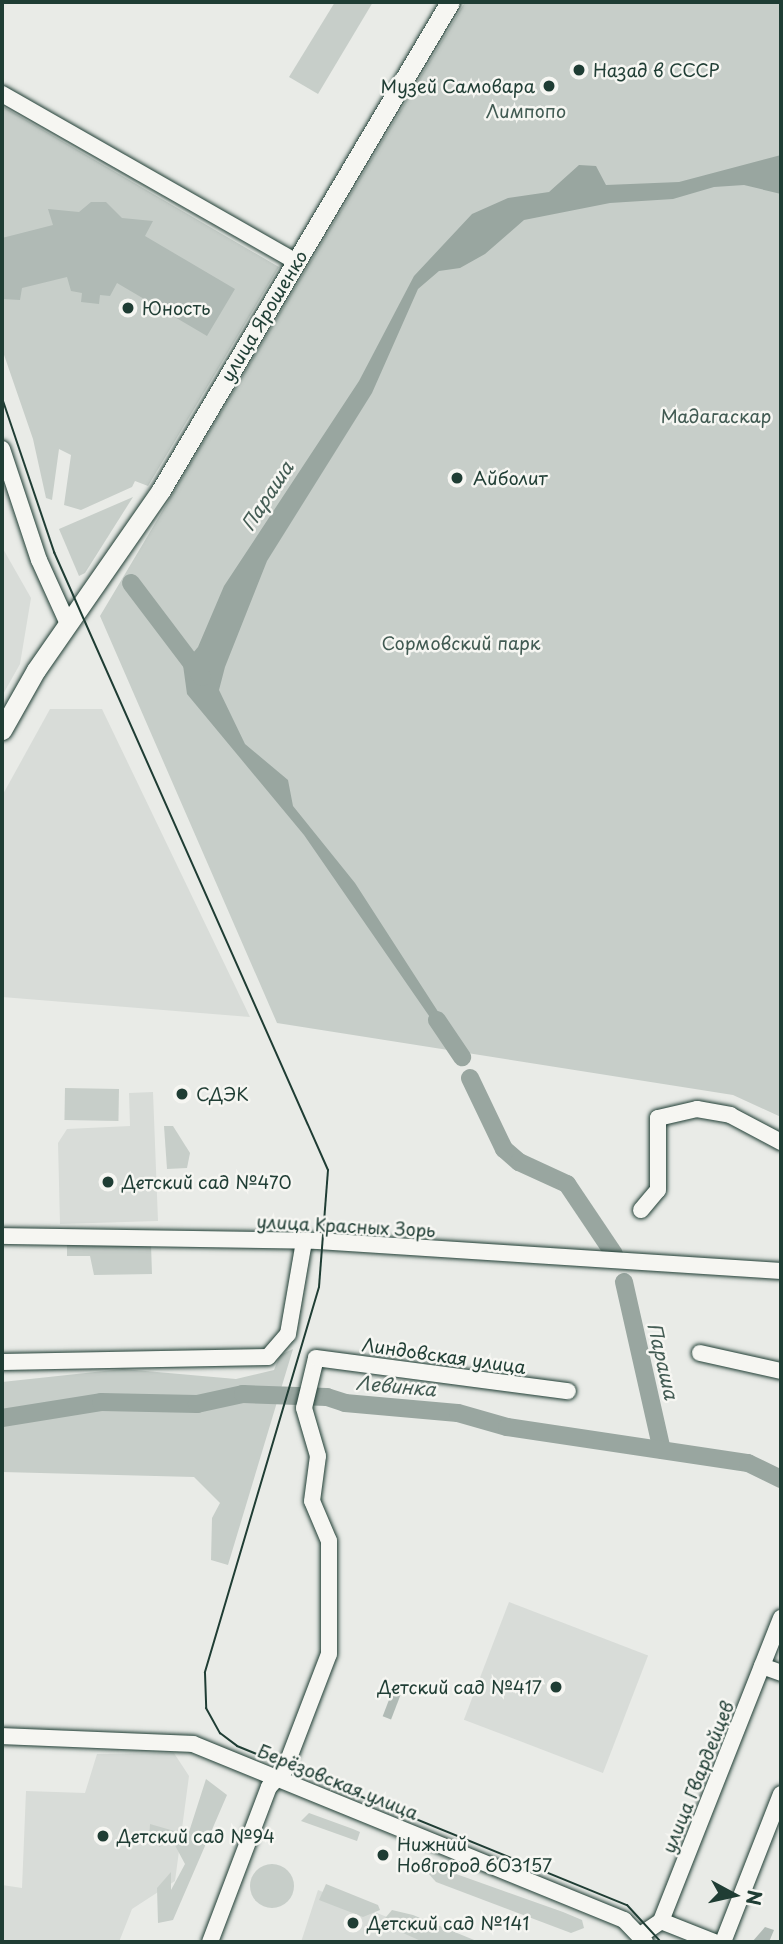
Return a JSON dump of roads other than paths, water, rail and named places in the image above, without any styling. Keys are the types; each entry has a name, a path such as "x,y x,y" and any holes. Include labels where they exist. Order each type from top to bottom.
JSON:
{"main road":[{"name":"улица Ярошенко","path":"2,730 68,624 135,531 450,2"}],"street":[{"path":"2,94 297,262"},
{"path":"2,449 39,560 68,624"},
{"path":"641,1210 658,1190 658,1118 697,1109 730,1115 781,1142"},
{"name":"улица Красных Зорь","path":"2,1236 304,1241 781,1271"},
{"path":"2,1362 268,1357 281,1347 291,1325 304,1241"},
{"path":"700,1353 781,1371"},
{"name":"Линдовская улица","path":"277,1779 329,1654 329,1541 312,1501 318,1456 304,1408 316,1358 568,1391"},
{"name":"улица Гвардейцев","path":"661,1921 781,1618"},
{"path":"762,1666 781,1673"},
{"name":"Берёзовская улица","path":"2,1736 164,1739 193,1744 624,1920 644,1938"},
{"path":"210,1942 277,1779"},
{"path":"723,1942 781,1794"},
{"path":"644,1938 661,1921 714,1942"}],"waterway":[{"path":"131,583 202,677"},
{"name":"Параша","path":"437,1020 462,1057"},
{"name":"Параша","path":"470,1078 504,1149 519,1162 567,1184 614,1254"},
{"name":"Параша","path":"624,1282 662,1450"},
{"name":"Левинка","path":"2,1418 101,1402 197,1404 243,1394 327,1397 345,1403 458,1413 507,1427 748,1463 781,1479"}],"tram line":[{"path":"2,398 54,552 328,1170 319,1287 205,1673 206,1708 220,1733 237,1746 627,1905 661,1942"}],"place":[{"name":"Назад в СССР","path":"579,70"},
{"name":"Музей Самовара","path":"549,86"},
{"name":"Юность","path":"128,308"},
{"name":"Айболит","path":"457,478"},
{"name":"СДЭК","path":"182,1094"},
{"name":"Детский сад №470","path":"108,1182"},
{"name":"Детский сад №417","path":"556,1687"},
{"name":"Детский сад №94","path":"103,1836"},
{"name":"Нижний Новгород 603157","path":"383,1855"},
{"name":"Детский сад №141","path":"353,1923"}],"park label":[{"name":"Лимпопо","path":"526,111"},
{"name":"Мадагаскар","path":"716,416"},
{"name":"Сормовский парк","path":"461,643"}]}
